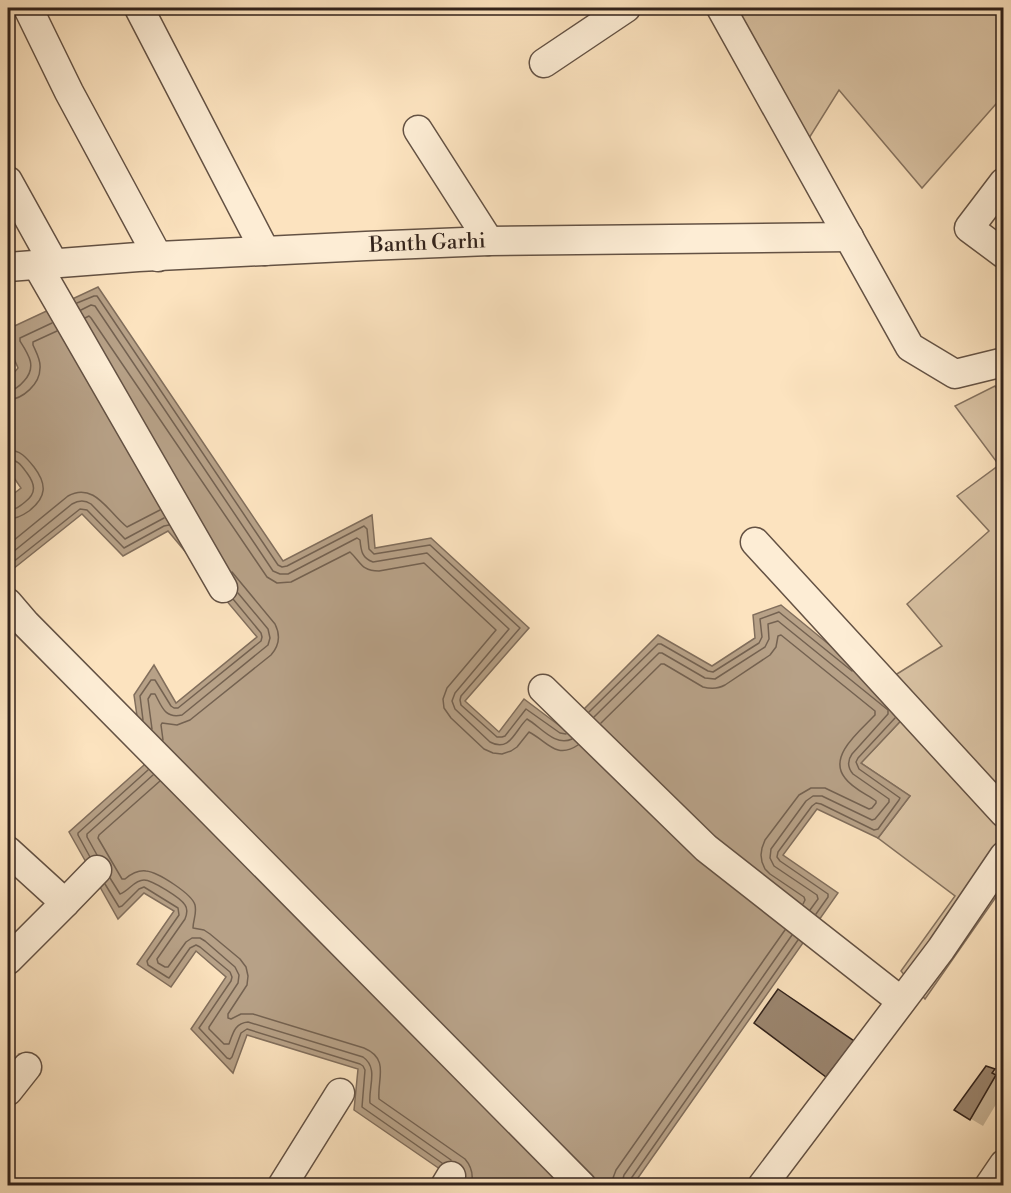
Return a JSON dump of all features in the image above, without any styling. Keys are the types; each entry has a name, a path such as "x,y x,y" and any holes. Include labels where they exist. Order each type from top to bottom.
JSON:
{"street":[{"path":"28,8 69,92 158,256"},
{"path":"139,8 265,251"},
{"path":"544,63 626,8"},
{"path":"721,8 910,347 955,374 1004,362"},
{"path":"418,130 489,241"},
{"path":"8,181 45,265 223,588"},
{"path":"1004,182 969,228 1004,254"},
{"name":"Banth Garhi","path":"8,267 158,256 489,241 849,237"},
{"path":"755,542 1004,813"},
{"path":"8,603 34,633 582,1185"},
{"path":"543,689 705,848 902,1001"},
{"path":"8,851 65,903"},
{"path":"762,1185 941,949 1004,856"},
{"path":"8,960 97,870"},
{"path":"8,1091 27,1067"},
{"path":"282,1185 340,1093"},
{"path":"989,1185 1004,1164"}],"shaded area":[{"path":"721,8 1003,8 1003,96 922,188 839,90 801,151"},
{"path":"995,386 1004,399 1003,887 925,999 901,971 955,896 878,838 910,796 861,763 910,711 884,682 942,646 907,604 989,531 957,496 999,465 955,406"}],"water":[{"path":"98,287 283,561 372,515 375,548 431,538 529,628 465,701 499,732 524,699 564,729 658,635 712,666 755,638 753,615 781,605 910,711 861,763 910,796 878,838 817,809 783,855 838,893 633,1185 447,1185 450,1176 354,1110 358,1069 247,1035 233,1073 191,1029 226,977 196,951 171,987 137,964 174,911 144,893 118,919 69,832 144,765 134,695 154,665 176,703 257,637 168,531 123,556 82,514 8,573 8,498 21,488 8,469 8,380 18,368 8,345 8,329"}],"building":[{"path":"778,989 854,1041 826,1077 754,1023"},
{"path":"986,1066 995,1069 992,1073 996,1075 970,1120 954,1110"}]}
